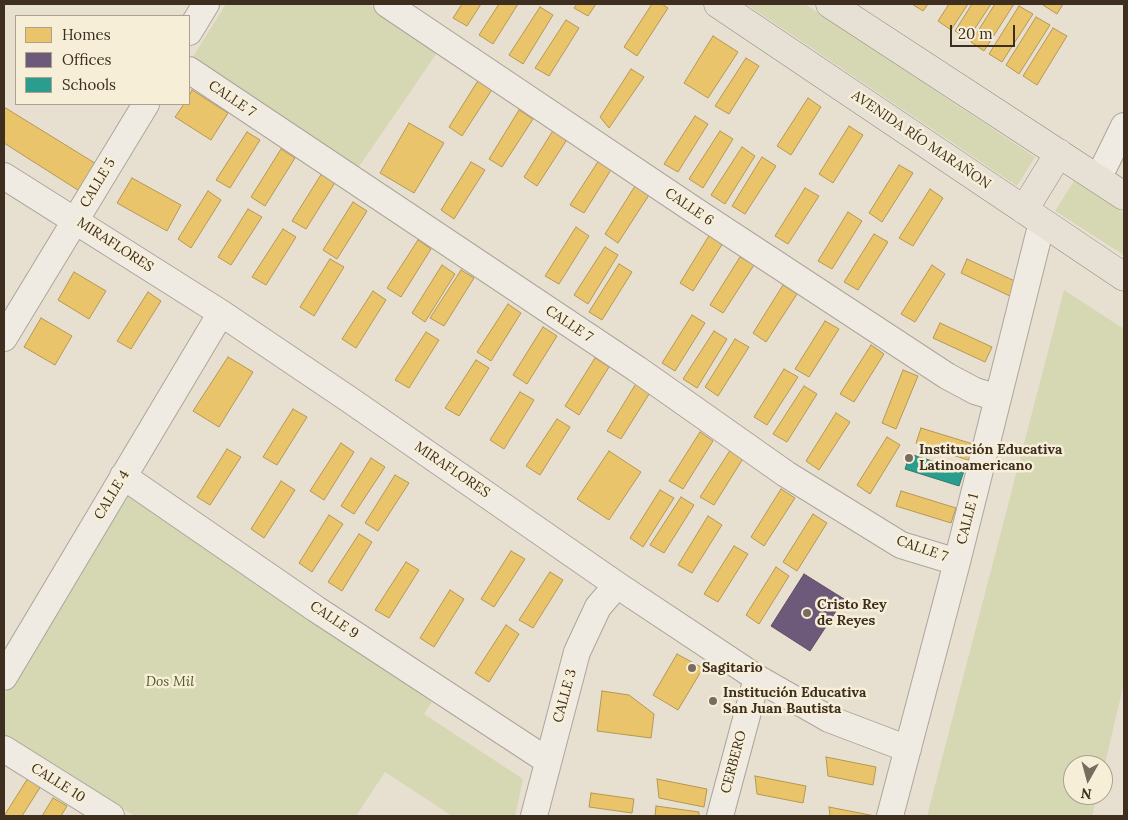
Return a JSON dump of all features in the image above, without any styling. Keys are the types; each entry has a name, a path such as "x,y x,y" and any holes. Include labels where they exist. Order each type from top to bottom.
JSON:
{"main road":[{"name":"AVENIDA RÍO MARAÑON","path":"718,4 1124,277"},
{"path":"830,4 1124,196"},
{"path":"1033,216 1059,153"}],"street":[{"path":"190,30 206,4"},
{"name":"CALLE 6","path":"387,4 702,216 947,376 975,391 998,398"},
{"name":"CALLE 7","path":"190,71 637,369 786,474 901,545 957,562"},
{"name":"CALLE 5","path":"4,338 145,105"},
{"path":"1098,179 1124,126"},
{"name":"MIRAFLORES","path":"4,176 221,313 617,585 756,678 829,719 908,749"},
{"name":"CALLE 1","path":"890,816 998,398 1033,216"},
{"name":"CALLE 4","path":"4,678 221,313"},
{"name":"CALLE 9","path":"123,476 316,608 548,761"},
{"name":"CALLE 3","path":"534,816 577,652 598,607 617,585"},
{"name":"CERBERO","path":"720,816 756,678"},
{"name":"CALLE 10","path":"4,749 111,816"}],"green space":[{"path":"226,4 368,4 439,50 358,168 192,58"},
{"path":"746,4 805,4 1035,157 1017,186"},
{"path":"1074,181 1124,213 1124,255 1055,211"},
{"path":"1064,290 1124,329 1124,683 1107,755 1063,755 1063,805 1095,805 1092,816 927,816"},
{"name":"Dos Mil","path":"126,489 432,702 424,714 523,779 515,816 452,816 385,772 356,816 135,816 4,738 4,696"}],"building: Homes":[{"path":"462,4 481,4 467,26 453,18"},
{"path":"499,4 518,4 493,44 479,35"},
{"path":"577,4 596,4 588,16 574,8"},
{"path":"652,4 662,4 668,8 637,56 624,47"},
{"path":"912,4 928,4 923,11"},
{"path":"949,4 968,4 951,30 938,21"},
{"path":"972,4 991,4 968,39 955,31"},
{"path":"995,4 1014,4 984,51 971,42"},
{"path":"1044,4 1063,4 1057,14"},
{"path":"1019,6 1033,14 1002,62 989,54"},
{"path":"540,7 553,15 523,64 509,55"},
{"path":"1036,17 1050,25 1019,74 1006,65"},
{"path":"566,20 579,28 549,76 535,68"},
{"path":"1053,28 1067,36 1037,85 1023,76"},
{"path":"713,36 738,52 708,98 684,83"},
{"path":"746,58 759,66 729,114 715,106"},
{"path":"631,69 644,77 609,128 600,117"},
{"path":"479,79 493,88 462,136 449,127"},
{"path":"192,90 228,113 211,140 175,117 183,105 190,105"},
{"path":"808,98 821,107 791,155 777,146"},
{"path":"4,107 98,165 81,192 4,143"},
{"path":"519,110 533,119 502,167 489,159"},
{"path":"695,116 708,124 678,172 664,164"},
{"path":"409,123 444,143 414,193 380,173"},
{"path":"849,126 863,135 833,183 819,174"},
{"path":"554,129 568,138 537,186 524,177"},
{"path":"720,131 733,139 703,188 689,179"},
{"path":"247,132 260,140 230,188 216,180"},
{"path":"742,147 755,156 725,204 711,195"},
{"path":"281,149 295,158 265,206 251,197"},
{"path":"601,157 614,165 584,213 570,205"},
{"path":"762,157 776,166 745,214 732,206"},
{"path":"471,162 485,170 454,219 441,210"},
{"path":"899,165 913,173 882,222 869,213"},
{"path":"322,173 336,181 306,229 292,221"},
{"path":"132,178 181,205 167,231 117,203"},
{"path":"635,186 649,195 618,243 605,234"},
{"path":"805,188 819,196 788,244 775,236"},
{"path":"930,189 943,198 913,246 899,238"},
{"path":"208,191 221,200 191,248 178,239"},
{"path":"353,202 367,211 337,259 323,250"},
{"path":"248,209 262,217 231,265 218,257"},
{"path":"848,212 862,221 832,269 818,261"},
{"path":"576,227 589,236 559,284 545,276"},
{"path":"283,229 296,237 266,285 252,277"},
{"path":"710,234 723,243 693,291 680,283"},
{"path":"874,234 888,242 858,290 844,282"},
{"path":"418,240 431,249 401,297 387,288"},
{"path":"605,247 618,255 588,304 574,295"},
{"path":"740,257 754,265 723,313 710,305"},
{"path":"330,259 344,267 314,316 300,307"},
{"path":"967,259 1019,283 1012,297 961,273"},
{"path":"619,264 632,272 602,320 589,312"},
{"path":"442,265 455,274 425,322 412,313"},
{"path":"932,265 945,274 915,322 901,314"},
{"path":"461,270 474,278 444,326 430,318"},
{"path":"74,272 106,291 89,319 58,300"},
{"path":"783,285 797,294 766,342 753,333"},
{"path":"373,291 386,300 356,348 342,339"},
{"path":"148,292 161,301 131,349 117,341"},
{"path":"508,304 521,313 491,361 477,352"},
{"path":"692,315 705,323 675,371 662,363"},
{"path":"41,318 72,336 55,365 24,347"},
{"path":"825,321 839,329 809,377 795,369"},
{"path":"940,323 992,347 985,362 933,338"},
{"path":"543,327 557,336 527,384 513,375"},
{"path":"714,331 727,339 697,388 683,379"},
{"path":"426,332 439,340 409,388 395,380"},
{"path":"735,339 749,347 718,396 705,387"},
{"path":"871,345 884,354 854,402 840,394"},
{"path":"228,357 253,372 219,427 193,411"},
{"path":"595,358 609,367 579,415 565,406"},
{"path":"476,360 489,368 459,416 445,408"},
{"path":"784,369 798,377 767,425 754,417"},
{"path":"903,370 918,376 896,429 882,423"},
{"path":"637,382 651,391 621,439 607,431"},
{"path":"804,386 817,394 787,442 773,434"},
{"path":"520,392 534,400 504,449 490,440"},
{"path":"293,409 307,417 277,465 263,457"},
{"path":"836,413 850,422 819,470 806,461"},
{"path":"557,419 570,427 540,475 526,466"},
{"path":"921,428 976,445 971,461 916,443"},
{"path":"700,432 713,441 683,489 669,481"},
{"path":"887,437 900,445 870,494 857,485"},
{"path":"341,443 354,452 324,500 310,491"},
{"path":"227,449 241,457 210,505 197,497"},
{"path":"731,449 744,457 714,505 700,497"},
{"path":"609,451 641,472 609,520 577,499"},
{"path":"371,458 385,467 354,514 341,506"},
{"path":"395,475 409,483 378,531 365,523"},
{"path":"281,481 295,490 264,538 251,529"},
{"path":"781,489 795,498 764,546 751,537"},
{"path":"660,490 674,498 643,547 630,538"},
{"path":"901,491 956,508 951,523 896,506"},
{"path":"681,497 694,505 664,553 650,545"},
{"path":"813,514 827,523 797,571 783,562"},
{"path":"329,515 343,524 312,572 299,563"},
{"path":"708,516 722,525 692,573 678,565"},
{"path":"359,534 372,542 342,591 328,582"},
{"path":"734,546 748,554 718,602 704,594"},
{"path":"511,551 525,559 494,607 481,599"},
{"path":"406,562 419,570 389,618 375,610"},
{"path":"776,567 789,576 759,624 746,615"},
{"path":"550,572 563,580 533,628 519,620"},
{"path":"450,590 464,599 434,647 420,638"},
{"path":"506,625 519,634 489,682 475,673"},
{"path":"677,654 703,668 678,710 653,695"},
{"path":"602,691 629,695 654,714 651,738 597,731"},
{"path":"826,757 876,767 873,785 828,776"},
{"path":"755,776 806,786 803,803 757,794"},
{"path":"28,778 41,786 22,816 4,816"},
{"path":"657,779 707,789 704,807 659,798"},
{"path":"591,793 634,799 632,813 589,807"},
{"path":"53,798 67,806 61,816 42,816"},
{"path":"656,806 699,812 699,816 655,816"},
{"path":"829,807 875,816 830,816"}],"building: Offices":[{"name":"Cristo Rey de Reyes","path":"804,574 844,599 810,651 771,626"}],"building: Schools":[{"path":"910,454 964,471 959,486 905,469"}],"place":[{"name":"Institución Educativa Latinoamericano","path":"909,458"},
{"name":"Cristo Rey de Reyes","path":"807,613"},
{"name":"Sagitario","path":"692,668"},
{"name":"Institución Educativa San Juan Bautista","path":"713,701"}]}
